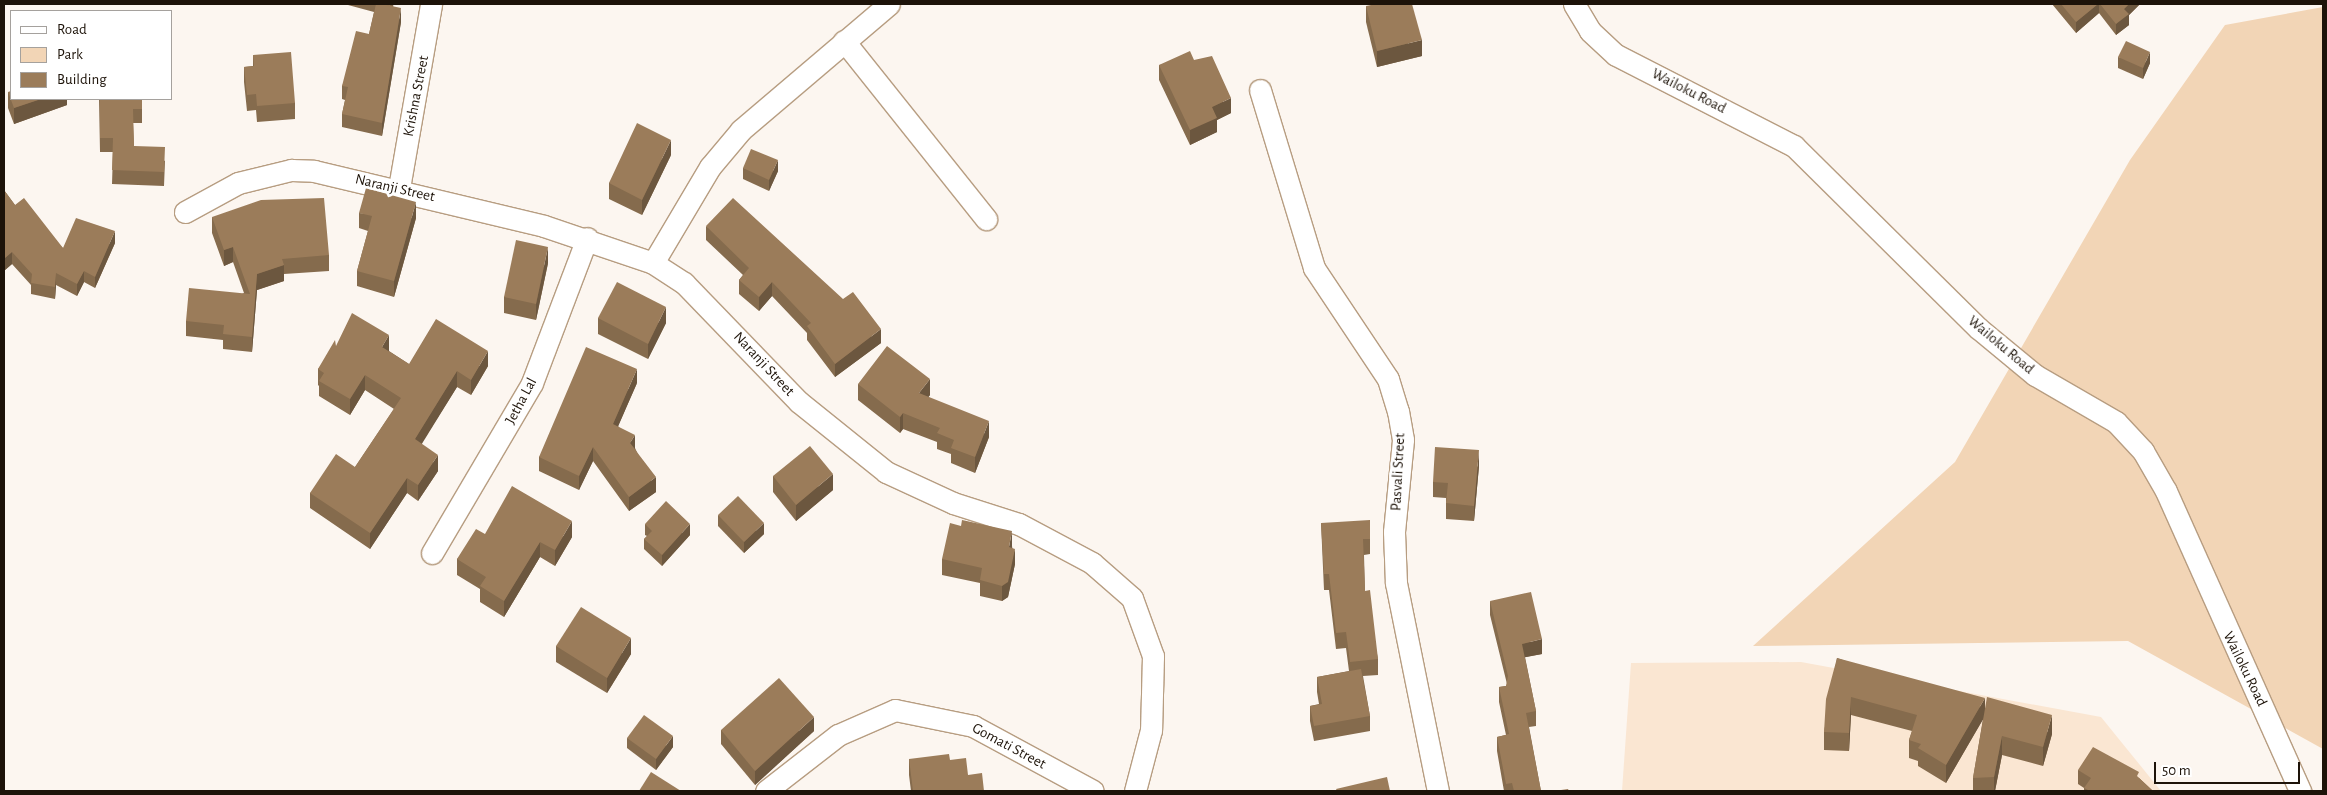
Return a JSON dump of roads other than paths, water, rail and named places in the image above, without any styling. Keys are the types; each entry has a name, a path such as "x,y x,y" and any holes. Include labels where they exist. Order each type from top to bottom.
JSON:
{"street":[{"name":"Krishna Street","path":"399,188 431,4"},
{"path":"653,263 710,167 755,114 889,4"},
{"name":"Wailoku Road","path":"1574,4 1590,31 1616,55 1794,146 1978,328 2036,375 2116,422 2144,451 2166,491 2300,791"},
{"path":"844,41 986,219"},
{"name":"Pasvali Street","path":"1260,90 1314,268 1388,379 1398,411 1403,440 1394,532 1396,584 1438,791"},
{"name":"Naranji Street","path":"185,212 238,183 291,170 399,188 587,238 653,263 684,282 799,402 886,472 953,503 1019,524 1092,563 1132,598 1154,656 1152,730 1135,791"},
{"name":"Jetha Lal","path":"432,553 532,383 587,238"},
{"name":"Gomati Street","path":"766,791 838,735 895,710 973,726 1093,791"}]}
